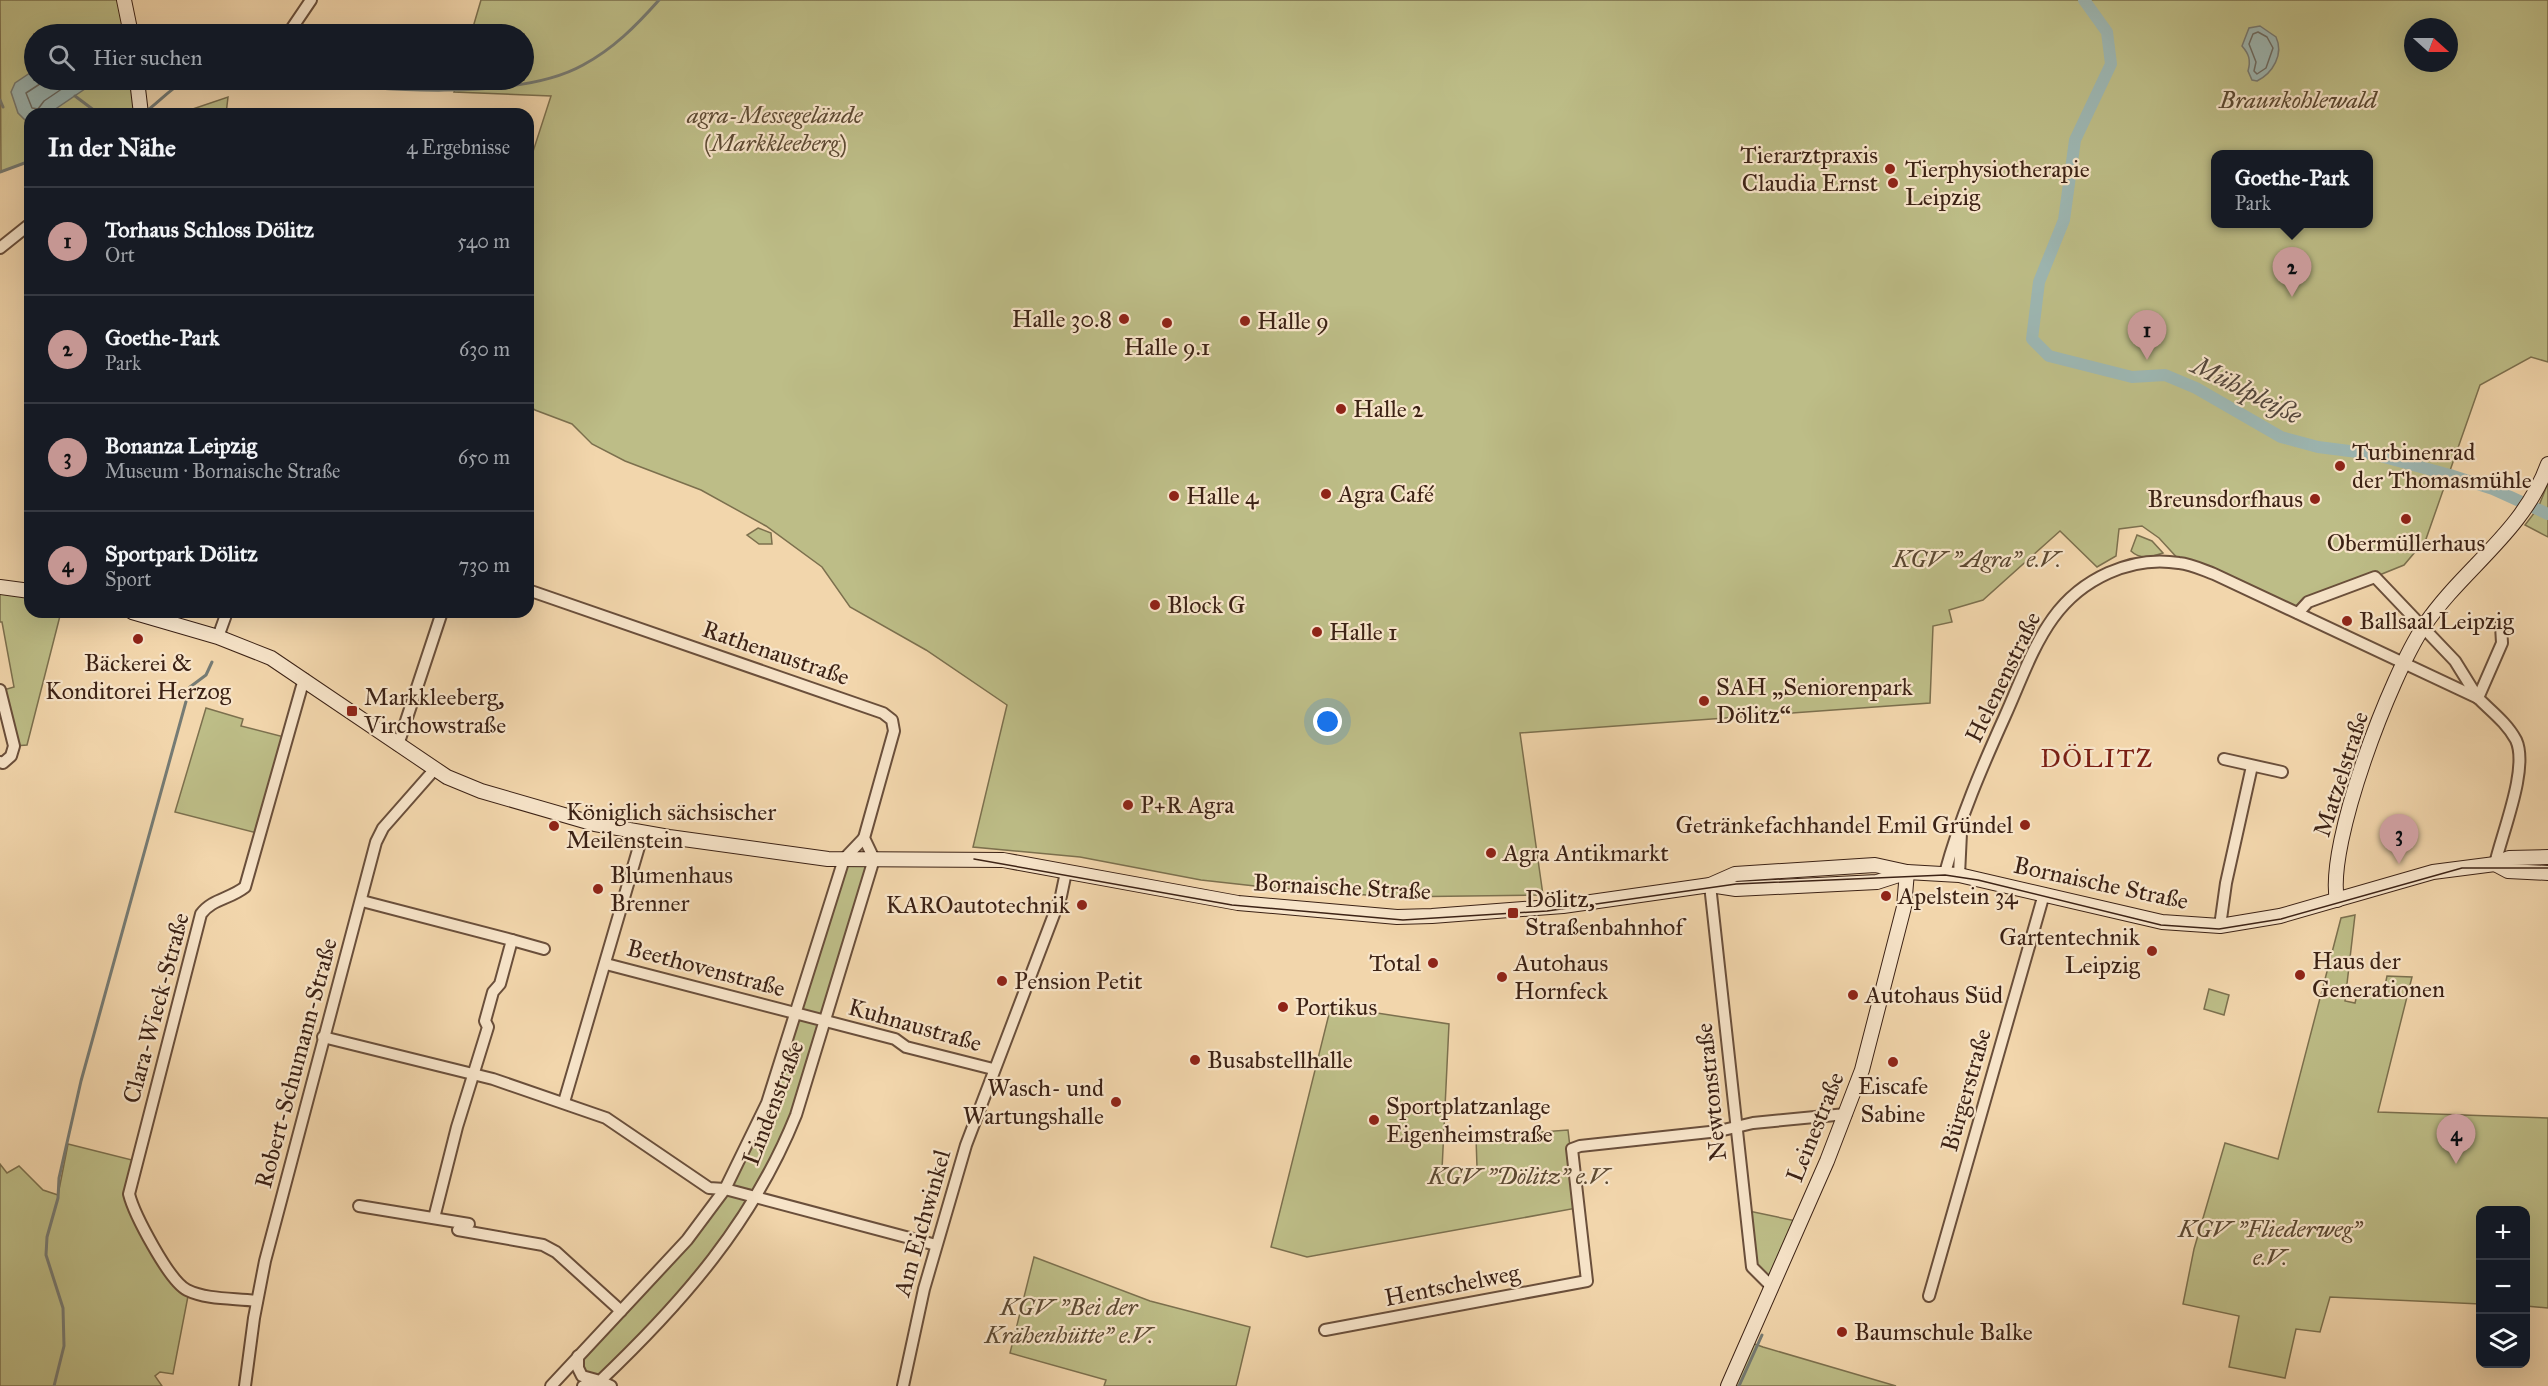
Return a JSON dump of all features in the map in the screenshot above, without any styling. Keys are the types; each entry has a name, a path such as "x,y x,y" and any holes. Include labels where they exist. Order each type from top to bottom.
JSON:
{"main road":[{"path":"124,0 129,24"},
{"path":"138,90 141,108"},
{"name":"Matzelstraße","path":"2337,900 2333,880 2355,788 2403,664 2424,626 2516,522 2533,497 2548,464"},
{"path":"0,587 24,590"},
{"name":"Bornaische Straße","path":"153,618 218,637 271,658 434,770 482,791 595,824 783,854 844,859 1003,860 1233,902 1409,917 1563,906 1710,885 1735,874 1875,865 1907,872 1952,874 2162,922 2220,926 2256,922 2433,872 2495,864 2521,856 2548,857"},
{"name":"Bornaische Straße","path":"2495,864 2508,871 2548,873"},
{"name":"Leinestraße","path":"1728,1386 1846,1114 1862,1070 1901,918 1907,872"}],"street":[{"path":"294,24 310,0"},
{"path":"0,248 24,229"},
{"name":"Helenenstraße","path":"1952,874 1960,824 2039,639 2053,617 2086,585 2121,566 2159,560 2182,563 2214,574 2298,613"},
{"path":"2478,698 2298,613 2308,602 2375,577 2424,626 2455,661 2478,698 2509,728 2517,742 2519,758 2517,780 2495,864"},
{"name":"Rathenaustraße","path":"534,592 888,716 894,731 864,838 844,859"},
{"path":"218,637 225,618"},
{"path":"398,745 440,618"},
{"path":"2478,698 2502,643 2501,626"},
{"name":"Clara-Wieck-Straße","path":"257,1301 205,1295 181,1286 154,1245 131,1204 129,1194 201,914 208,904 237,894 245,887 304,679"},
{"path":"0,690 14,746 11,756 3,763 0,762"},
{"path":"2224,759 2282,772"},
{"path":"2220,926 2226,883 2252,766"},
{"name":"Robert-Schumann-Straße","path":"245,1386 257,1301 323,1037 379,834 434,770"},
{"path":"564,1102 643,833"},
{"path":"864,838 874,859"},
{"name":"Lindenstraße","path":"551,1386 687,1240 725,1189 767,1103 844,859"},
{"name":"Lindenstraße","path":"600,1381 636,1346 724,1247 757,1197 781,1152 796,1115 826,1021 874,859"},
{"name":"Am Eichwinkel","path":"903,1386 936,1245 993,1070 1061,896 1066,872"},
{"name":"Newtonstraße","path":"1710,885 1752,1267 1771,1286"},
{"name":"Bürgerstraße","path":"1929,1296 2044,894"},
{"path":"362,901 544,950"},
{"path":"434,1218 457,1127 488,1027 484,1021 493,992 500,984 512,940"},
{"name":"Beethovenstraße","path":"606,964 826,1021"},
{"name":"Kuhnaustraße","path":"826,1021 895,1039 906,1047 993,1070"},
{"path":"323,1037 475,1075 564,1102 606,1118 709,1188 725,1189 757,1197 936,1245"},
{"path":"1736,1127 1846,1114"},
{"name":"Hentschelweg","path":"1325,1330 1587,1281 1572,1149 1580,1146 1719,1131 1736,1127"},
{"path":"359,1206 469,1224"},
{"path":"458,1230 543,1245 556,1252 621,1311"},
{"path":"578,1356 578,1368 582,1376 611,1386"},
{"path":"583,1386 600,1381"}],"green space":[{"path":"0,0 124,0 129,24 24,24 24,90 138,90 140,108 24,108 24,163 1,172"},
{"path":"481,0 2548,0 2548,362 2531,357 2480,385 2426,539 2404,565 2330,595 2298,613 2182,563 2159,538 2142,526 2119,529 2116,556 2097,567 2060,531 1983,600 1949,610 1952,622 1933,626 1930,703 1520,733 1543,895 1391,897 1201,880 1080,857 973,847 1007,705 926,650 850,607 822,567 766,526 701,490 625,461 592,444 572,424 534,409 534,148 551,96 454,92 455,90 534,90 534,24 474,24"},
{"path":"228,97 227,108 196,108"},
{"path":"2548,483 2548,537 2525,525 2538,508"},
{"path":"758,528 771,533 772,544 759,544 747,535"},
{"path":"2137,535 2152,541 2163,553 2146,557 2135,554 2131,551"},
{"path":"0,587 24,590 24,618 59,618 27,745 14,746 0,691 14,687 2,622 0,622"},
{"path":"206,708 243,719 241,726 288,738 261,834 175,812"},
{"path":"844,859 874,859 796,1115 724,1247 600,1381 582,1376 578,1356 687,1240 750,1142"},
{"name":"KGV \"Fliederweg\" e.V.","path":"2355,915 2345,1001 2355,1003 2357,995 2383,995 2387,976 2412,977 2378,1112 2548,1118 2548,1308 2530,1306 2530,1206 2476,1206 2476,1304 2330,1297 2320,1332 2296,1329 2285,1378 2229,1367 2239,1316 2183,1304 2194,1249 2225,1143 2278,1159 2341,918"},
{"path":"2209,989 2229,995 2224,1015 2204,1009"},
{"name":"KGV \"Dölitz\" e.V.","path":"1331,1006 1449,1024 1442,1170 1477,1167 1476,1137 1568,1130 1577,1208 1307,1257 1271,1247"},
{"path":"68,1144 136,1161 129,1194 154,1245 189,1291 173,1374 160,1372 155,1376 162,1386 0,1386 0,1164 7,1173 19,1166 43,1190 58,1195"},
{"path":"1744,1210 1801,1222 1771,1286 1752,1267"},
{"name":"KGV \"Bei der Krähenhütte\" e.V.","path":"1034,1257 1150,1301 1250,1327 1236,1386 1104,1386 1106,1380 1010,1353"},
{"path":"1746,1341 1763,1347 1896,1386 1728,1386"}],"water":[{"path":"2260,26 2276,37 2279,50 2272,68 2257,81 2252,80 2248,71 2249,57 2242,46 2249,28"},
{"path":"24,77 24,90 83,90 57,108 24,108 24,119 18,113 11,92 15,83"}],"waterway":[{"path":"534,81 555,77 594,59 624,36 659,0"},
{"name":"Mühlpleiße","path":"2084,0 2107,32 2111,64 2075,140 2064,220 2039,282 2032,339 2049,356 2132,377 2165,375 2196,388 2281,437 2318,447 2373,454 2450,475 2493,489 2548,514"},
{"path":"150,108 171,90"},
{"path":"75,96 91,108"},
{"path":"0,100 3,107"},
{"path":"0,172 24,163"},
{"path":"54,1386 64,1346 63,1308 46,1255 47,1237 58,1198 59,1178 81,1081 190,687 206,675 212,662"},
{"path":"1739,1386 1762,1335"}],"tram line":[{"path":"974,859 1232,905 1403,920 1547,911 1736,884 1945,875 1978,880 2161,925 2219,929 2281,919 2462,868 2548,868"}],"place":[{"name":"Tierarztpraxis Claudia Ernst","path":"1890,169"},
{"name":"Tierphysiotherapie Leipzig","path":"1893,183"},
{"name":"Goethe-Park","path":"2292,297"},
{"name":"Halle 30.8","path":"1124,319"},
{"name":"Halle 9","path":"1245,321"},
{"name":"Halle 9.1","path":"1167,323"},
{"name":"Torhaus Schloss Dölitz","path":"2147,360"},
{"name":"Halle 2","path":"1341,409"},
{"name":"Turbinenrad der Thomasmühle","path":"2340,466"},
{"name":"Agra Café","path":"1326,494"},
{"name":"Halle 4","path":"1174,496"},
{"name":"Breunsdorfhaus","path":"2315,499"},
{"name":"Obermüllerhaus","path":"2406,519"},
{"name":"Block G","path":"1155,605"},
{"name":"Ballsaal Leipzig","path":"2347,621"},
{"name":"Halle 1","path":"1317,632"},
{"name":"Bäckerei & Konditorei Herzog","path":"138,639"},
{"name":"SAH „Seniorenpark Dölitz“","path":"1704,701"},
{"name":"Markkleeberg, Virchowstraße","path":"352,711"},
{"name":"P+R Agra","path":"1128,805"},
{"name":"Getränkefachhandel Emil Gründel","path":"2025,825"},
{"name":"Königlich sächsischer Meilenstein","path":"554,826"},
{"name":"Agra Antikmarkt","path":"1491,853"},
{"name":"Bonanza Leipzig","path":"2399,864"},
{"name":"Blumenhaus Brenner","path":"598,889"},
{"name":"Apelstein 34","path":"1886,896"},
{"name":"KAROautotechnik","path":"1082,905"},
{"name":"Dölitz, Straßenbahnhof","path":"1513,913"},
{"name":"Gartentechnik Leipzig","path":"2152,951"},
{"name":"Total","path":"1433,963"},
{"name":"Haus der Generationen","path":"2300,975"},
{"name":"Autohaus Hornfeck","path":"1502,977"},
{"name":"Pension Petit","path":"1002,981"},
{"name":"Autohaus Süd","path":"1853,995"},
{"name":"Portikus","path":"1283,1007"},
{"name":"Busabstellhalle","path":"1195,1060"},
{"name":"Eiscafe Sabine","path":"1893,1062"},
{"name":"Wasch- und Wartungshalle","path":"1116,1102"},
{"name":"Sportplatzanlage Eigenheimstraße","path":"1374,1120"},
{"name":"Sportpark Dölitz","path":"2456,1164"},
{"name":"Baumschule Balke","path":"1842,1332"}],"district":[{"name":"DÖLITZ","path":"2097,758"}],"park label":[{"name":"Braunkohlewald","path":"2298,100"},
{"name":"agra-Messegelände (Markkleeberg)","path":"775,129"},
{"name":"KGV \"Agra\" e.V.","path":"1977,559"}]}
